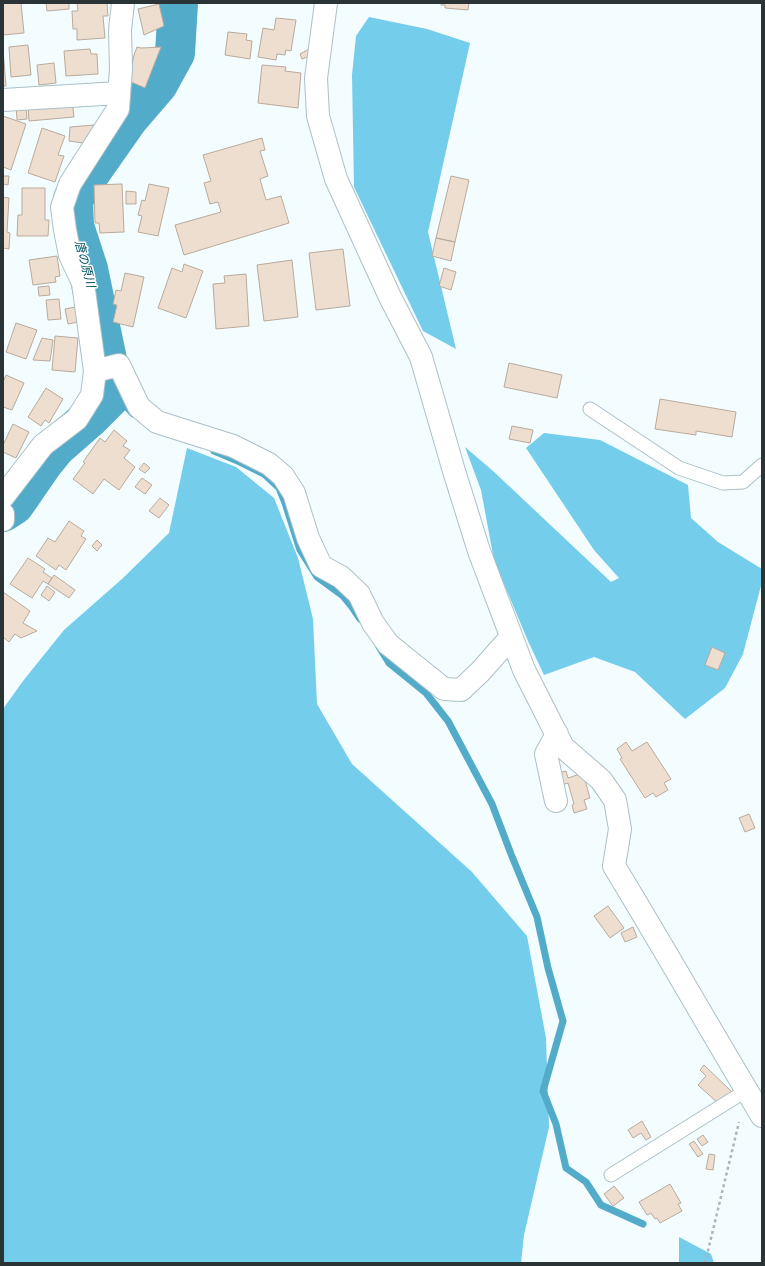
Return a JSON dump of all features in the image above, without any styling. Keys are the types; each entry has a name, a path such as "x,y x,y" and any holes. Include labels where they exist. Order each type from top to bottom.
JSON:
{"street":[{"path":"3,497 44,445 77,419 92,395 95,371 83,282 70,255 62,207 70,184 118,109 121,69 120,30 123,3"},
{"path":"326,3 316,86 318,116 336,179 390,296 421,357 479,552 511,637 524,670 563,746 601,780 615,800 620,829 614,866 660,941 710,1030 762,1116"},
{"path":"3,100 119,93"},
{"path":"95,371 119,366 139,407 157,422 233,446 269,464 283,476 294,492 308,538 321,566 341,577 359,594 373,623 388,644 444,689 461,690 480,672 511,637"},
{"path":"3,514 3,520"},
{"path":"556,801 546,754 557,734"}],"lane":[{"path":"590,408 679,468 723,483 743,482 762,465"},
{"path":"611,1175 746,1090"}],"path":[{"path":"705,1263 746,1090"}],"shaded area":[{"path":"369,17 427,29 470,43 428,232 456,349 423,331 354,187 352,75 356,36"},
{"path":"544,433 600,440 688,485 691,518 718,542 762,569 762,582 743,654 725,688 685,719 635,672 594,657 544,675 494,560 481,490 465,447 493,471 611,582 619,578 594,550 526,448"},
{"path":"187,448 236,467 274,498 298,558 313,619 317,704 352,764 472,872 527,936 546,1038 549,1127 524,1235 521,1263 3,1263 3,709 23,681 64,630 122,579 169,533"},
{"path":"679,1237 711,1254 714,1263 679,1263"}],"building":[{"path":"3,3 21,3 24,33 3,35"},
{"path":"46,3 69,3 69,9 47,11"},
{"path":"77,3 107,3 108,16 103,16 105,38 77,40 77,29 73,29 72,11 78,11"},
{"path":"442,3 469,3 468,10 445,8 445,5 441,5"},
{"path":"159,4 164,26 144,35 138,9"},
{"path":"276,18 296,20 291,51 286,50 285,55 277,54 276,60 258,57 263,28 274,30"},
{"path":"228,32 247,34 246,40 252,41 250,59 225,55"},
{"path":"28,45 31,75 11,77 9,47"},
{"path":"137,47 161,47 145,88 129,81"},
{"path":"3,49 6,86 3,86"},
{"path":"90,49 91,54 97,54 98,74 66,76 64,51"},
{"path":"309,49 312,55 302,59 300,54"},
{"path":"54,63 56,83 39,85 37,65"},
{"path":"262,65 286,67 285,71 301,73 298,108 258,103"},
{"path":"72,100 74,117 29,121 28,104"},
{"path":"16,104 26,104 27,119 17,120"},
{"path":"3,116 26,124 11,170 3,167"},
{"path":"94,125 83,143 69,141 70,127"},
{"path":"42,128 65,136 58,155 64,156 55,182 28,173"},
{"path":"262,138 265,150 260,151 268,176 260,179 266,200 281,196 289,223 184,255 175,225 221,212 218,202 210,204 204,183 211,181 203,155"},
{"path":"3,176 9,176 8,185 3,184"},
{"path":"451,176 469,180 455,242 436,238"},
{"path":"122,184 124,232 100,233 99,223 95,223 94,185"},
{"path":"149,184 169,188 158,236 138,232 142,216 138,215 142,200 145,201"},
{"path":"22,188 45,188 45,220 49,220 48,236 17,236 18,215 22,215"},
{"path":"126,191 136,192 136,204 126,204"},
{"path":"3,197 9,198 7,232 10,233 9,249 3,248"},
{"path":"436,238 455,242 451,261 432,256"},
{"path":"343,249 350,306 316,310 309,253"},
{"path":"57,256 60,276 55,277 56,282 33,285 29,260"},
{"path":"292,260 298,317 264,321 257,265"},
{"path":"184,264 203,271 186,318 158,308 172,268 182,272"},
{"path":"444,268 456,272 451,290 439,286"},
{"path":"125,273 144,277 133,327 113,322 117,305 113,304 116,290 121,291"},
{"path":"246,274 249,326 216,329 213,284 225,283 224,276"},
{"path":"49,286 50,295 39,296 38,287"},
{"path":"59,299 61,319 48,320 46,300"},
{"path":"80,306 84,321 68,324 65,309"},
{"path":"16,323 37,330 26,359 6,352"},
{"path":"55,336 78,338 75,372 52,370"},
{"path":"42,338 53,340 50,361 33,360"},
{"path":"509,363 562,375 557,398 504,387"},
{"path":"6,375 24,383 12,410 3,407 3,382"},
{"path":"46,388 63,399 49,423 45,420 41,426 28,417"},
{"path":"660,399 736,412 732,437 696,431 696,435 655,429"},
{"path":"13,424 29,432 16,458 3,452 3,445"},
{"path":"512,426 533,430 530,443 509,439"},
{"path":"114,430 127,441 123,446 130,450 124,458 135,467 119,490 104,479 93,494 73,479 85,463 83,462 100,438 105,442"},
{"path":"144,463 150,468 145,473 139,469"},
{"path":"142,478 152,485 145,494 135,487"},
{"path":"160,498 169,505 159,518 149,511"},
{"path":"69,521 84,531 81,536 86,539 66,570 59,565 56,570 36,556 48,538 55,542"},
{"path":"97,540 102,545 97,551 92,546"},
{"path":"28,558 45,569 43,572 52,578 48,584 43,581 32,598 10,584"},
{"path":"54,575 75,590 69,598 48,584"},
{"path":"47,586 55,592 49,601 41,595"},
{"path":"3,592 30,611 23,623 37,631 21,638 15,634 9,642 3,637"},
{"path":"712,647 725,653 718,670 705,665"},
{"path":"626,742 632,751 647,742 671,779 664,783 668,790 656,797 653,793 645,798 620,759 622,758 617,749"},
{"path":"566,771 568,778 583,773 590,798 584,800 587,809 574,813 572,805 574,804 568,783 562,785 559,773"},
{"path":"749,814 755,828 745,832 739,818"},
{"path":"608,906 624,928 610,938 594,916"},
{"path":"633,927 637,937 625,942 621,933"},
{"path":"704,1065 732,1092 720,1105 698,1085 706,1076 700,1070"},
{"path":"642,1121 651,1137 646,1140 641,1133 633,1138 628,1130"},
{"path":"703,1135 708,1142 702,1146 697,1139"},
{"path":"694,1141 703,1154 698,1157 689,1144"},
{"path":"709,1154 715,1155 713,1170 706,1169"},
{"path":"670,1184 681,1203 678,1204 682,1211 660,1223 651,1213 647,1215 639,1202"},
{"path":"614,1186 624,1198 613,1206 604,1194"}],"waterway":[{"name":"唐の原川","path":"3,512 14,505 56,447 88,419 114,393 88,269 74,226 73,199 128,119 158,84 175,53 178,3"},
{"path":"114,393 133,414"},
{"path":"214,451 264,474 279,488 300,550 317,577 343,596 360,619"},
{"path":"379,647 389,663 426,693 448,721 492,804 537,917 548,968 563,1021 543,1091 556,1124 566,1168 586,1182 601,1205 643,1224"}]}
